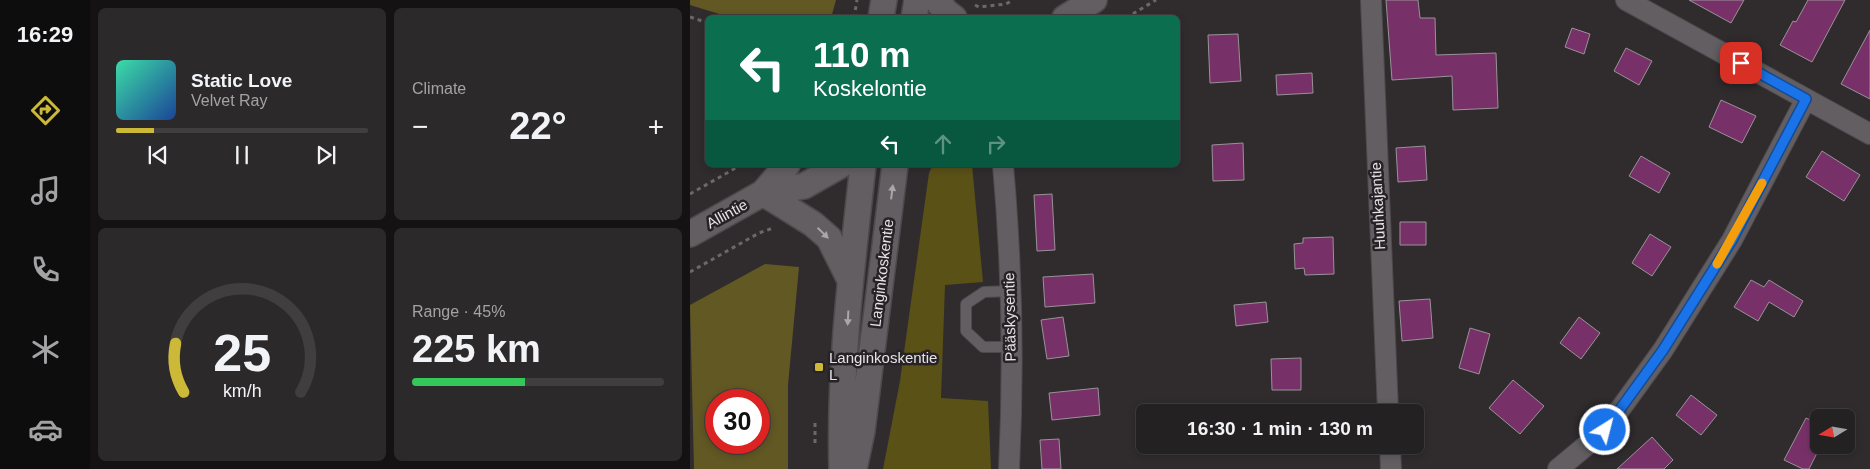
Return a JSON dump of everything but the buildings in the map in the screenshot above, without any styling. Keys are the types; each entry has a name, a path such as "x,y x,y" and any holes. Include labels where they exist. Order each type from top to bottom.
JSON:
{"street":[{"path":"882,15 884,0"},
{"path":"914,15 917,0"},
{"path":"937,0 946,12 963,11"},
{"path":"1070,15 1094,0"},
{"name":"Huuhkajantie","path":"1371,0 1388,404"},
{"path":"1626,0 1870,134"},
{"path":"1558,469 1605,430 1663,350 1732,240 1806,99"},
{"name":"Allintie","path":"764,193 786,167"},
{"name":"Allintie","path":"690,234 764,193 804,186 837,167"},
{"name":"Langinkoskentie","path":"842,469 841,430 850,280 864,167"},
{"name":"Langinkoskentie","path":"854,469 862,431 895,167"},
{"name":"Pääskysentie","path":"1003,167 1011,291 1009,469"},
{"path":"764,193 813,224 829,238 850,280"},
{"path":"1390,454 1391,469"}],"lane":[{"path":"1011,291 984,292 966,304 966,331 983,347 1011,347"}],"path":[{"path":"963,11 1006,4 1013,0"},
{"path":"1131,15 1156,0"},
{"path":"690,17 705,22"},
{"path":"690,194 737,167"},
{"path":"690,272 759,233 781,228"}],"shaded area":[{"path":"690,0 836,0 832,15 722,15 690,5"},
{"path":"932,167 972,167 983,282 945,285 941,398 988,401 991,469 883,469 900,381 929,173"},
{"path":"765,264 799,267 788,385 788,469 694,469 690,305"}],"slow traffic":[{"path":"1717,264 1762,183"}],"place":[{"name":"Langinkoskentie L","path":"819,367"}],"route":[{"path":"1605,430 1663,350 1732,240 1806,99 1741,63"}]}
